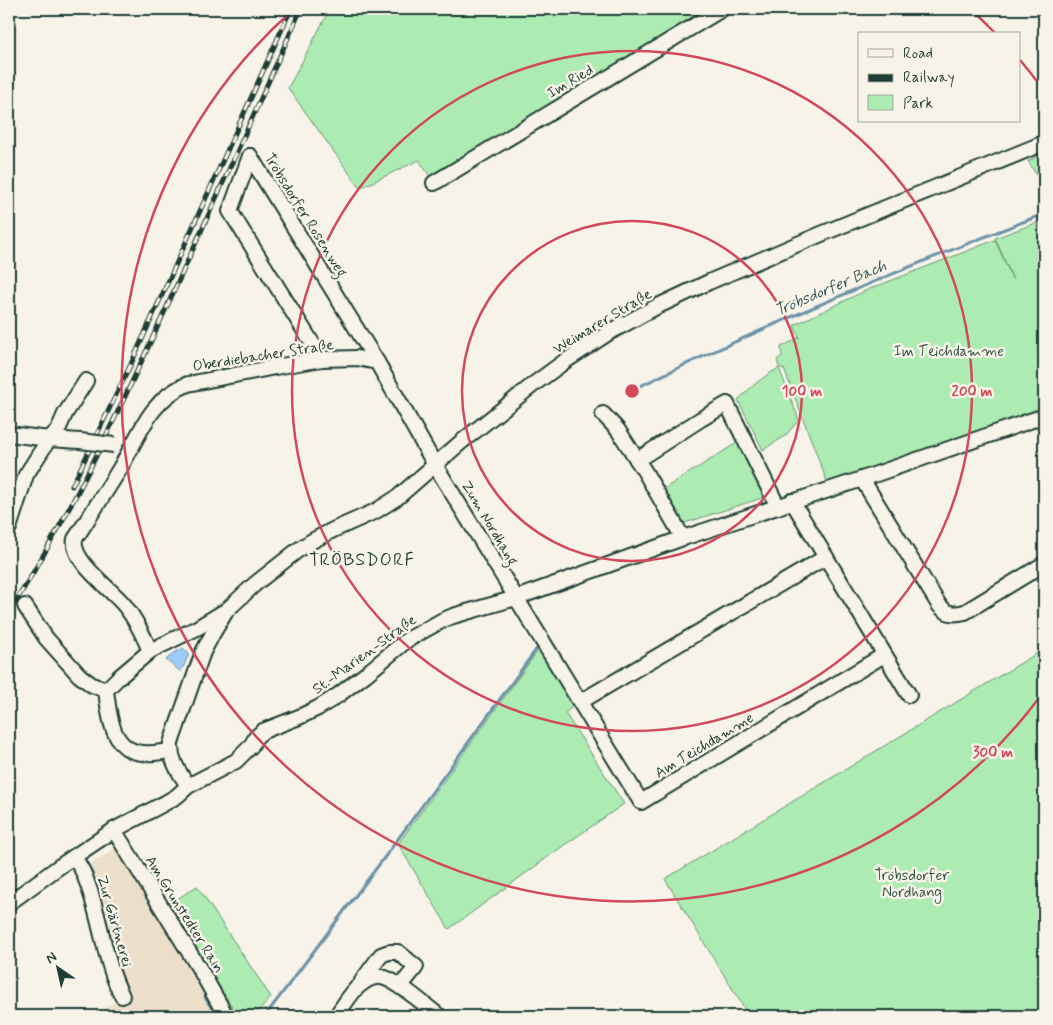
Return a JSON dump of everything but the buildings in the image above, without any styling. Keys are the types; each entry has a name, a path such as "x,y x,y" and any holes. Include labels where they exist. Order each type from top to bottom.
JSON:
{"street":[{"name":"Im Ried","path":"434,182 722,9"},
{"name":"Weimarer Straße","path":"106,690 150,651 197,628 227,610 255,584 298,550 391,502 460,443 564,362 610,332 649,310 709,282 1044,143"},
{"name":"Tröbsdorfer Rosenweg","path":"322,359 230,210 250,156 377,362"},
{"name":"Oberdiebacher Straße","path":"150,651 142,633 123,603 87,568 74,544 75,539 153,410 169,394 188,384 322,359 357,358 377,362"},
{"path":"377,362 436,465"},
{"path":"9,528 26,475 49,439 58,430 65,414 86,381"},
{"path":"637,460 727,404 778,507"},
{"path":"603,414 618,430 683,538"},
{"path":"516,598 683,538 1044,416"},
{"path":"9,434 114,445 130,449"},
{"name":"Zum Nordhang","path":"436,465 516,598"},
{"path":"862,479 938,605 945,612 956,614 965,612 1044,564"},
{"path":"792,501 908,695"},
{"path":"580,702 826,556"},
{"name":"Am Teichdamme","path":"516,598 641,802 884,654"},
{"name":"St.-Marien-Straße","path":"9,903 114,830 177,796 188,786 236,761 263,731 299,717 337,696 417,633 454,616 516,598"},
{"path":"25,606 46,638 80,675 92,685 106,690 110,721 114,732 126,748 141,753 170,751 172,760 188,786"},
{"name":"Weimarer Straße","path":"170,751 171,743 203,652 227,610"},
{"name":"Am Grunstedter Rain","path":"114,830 202,973 226,1016"},
{"name":"Zur Gärtnerei","path":"74,857 85,875 106,954 122,996"},
{"path":"336,1016 381,955 389,952 398,952 416,968 400,987"},
{"path":"358,986 370,978 380,976 400,987 439,1016"}],"shaded area":[{"path":"116,848 196,972 220,1016 95,1016 125,994 86,867"}],"green space":[{"path":"330,9 718,9 433,181 419,160 360,188 288,88"},
{"path":"1044,154 1044,188 1028,161"},
{"name":"Im Teichdamme","path":"1044,220 1044,410 828,484 784,369 779,367 777,360 782,356 781,347 799,338 794,325 867,290 995,240 1013,280 995,238"},
{"path":"779,368 799,420 785,436 763,450 738,400 767,375"},
{"path":"740,441 765,497 682,524 662,490"},
{"path":"539,649 575,705 565,713 624,804 449,929 398,844"},
{"name":"Tröbsdorfer Nordhang","path":"1044,649 1044,1016 749,1016 665,879"},
{"path":"197,886 271,997 255,1016 238,1016 168,905"}],"water":[{"path":"183,648 189,654 181,672 166,660"}],"waterway":[{"name":"Tröbsdorfer Bach","path":"628,392 716,350 835,298 1044,214"},
{"path":"265,1016 387,854 538,647"},
{"path":"205,997 216,1016"}],"railway":[{"path":"72,486 131,364 291,9"},
{"path":"9,612 52,540 110,428 301,9"}],"district":[{"name":"TRÖBSDORF","path":"362,559"}]}
